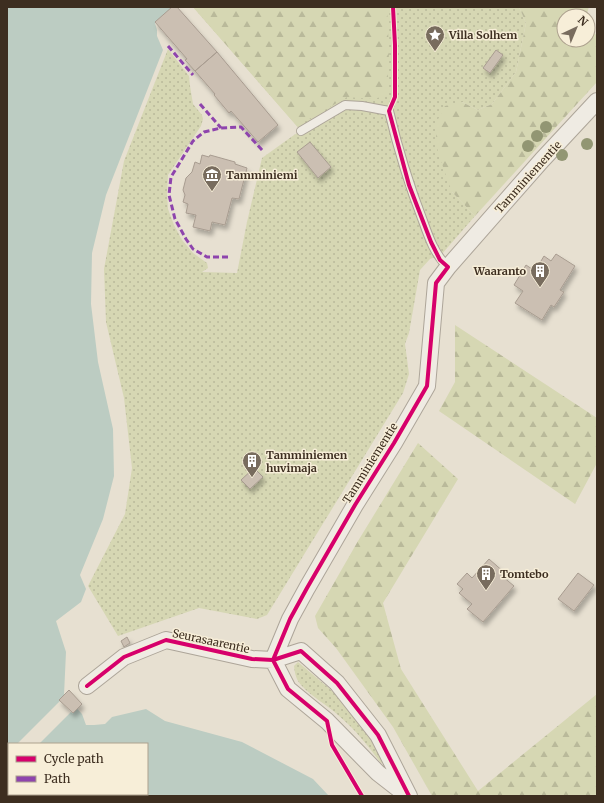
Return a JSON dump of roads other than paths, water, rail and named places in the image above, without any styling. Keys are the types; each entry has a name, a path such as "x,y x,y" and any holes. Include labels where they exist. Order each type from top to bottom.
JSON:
{"street":[{"name":"Tamminiementie","path":"273,660 290,619 307,588 427,386 436,283 448,267 537,166 597,101"},
{"name":"Seurasaarentie","path":"87,686 124,657 166,640 252,659 273,660 301,651 337,683 378,735 408,796"},
{"name":"Seurasaarentie","path":"273,660 288,689 328,721 378,773 408,796"}],"lane":[{"path":"301,132 345,106 362,106 389,112 409,185 431,242 440,260 448,267"}],"place":[{"name":"Villa Solhem","path":"435,52"},
{"name":"Tamminiemi","path":"212,192"},
{"name":"Waaranto","path":"540,288"},
{"name":"Tamminiemen huvimaja","path":"252,478"},
{"name":"Tomtebo","path":"486,591"}]}
